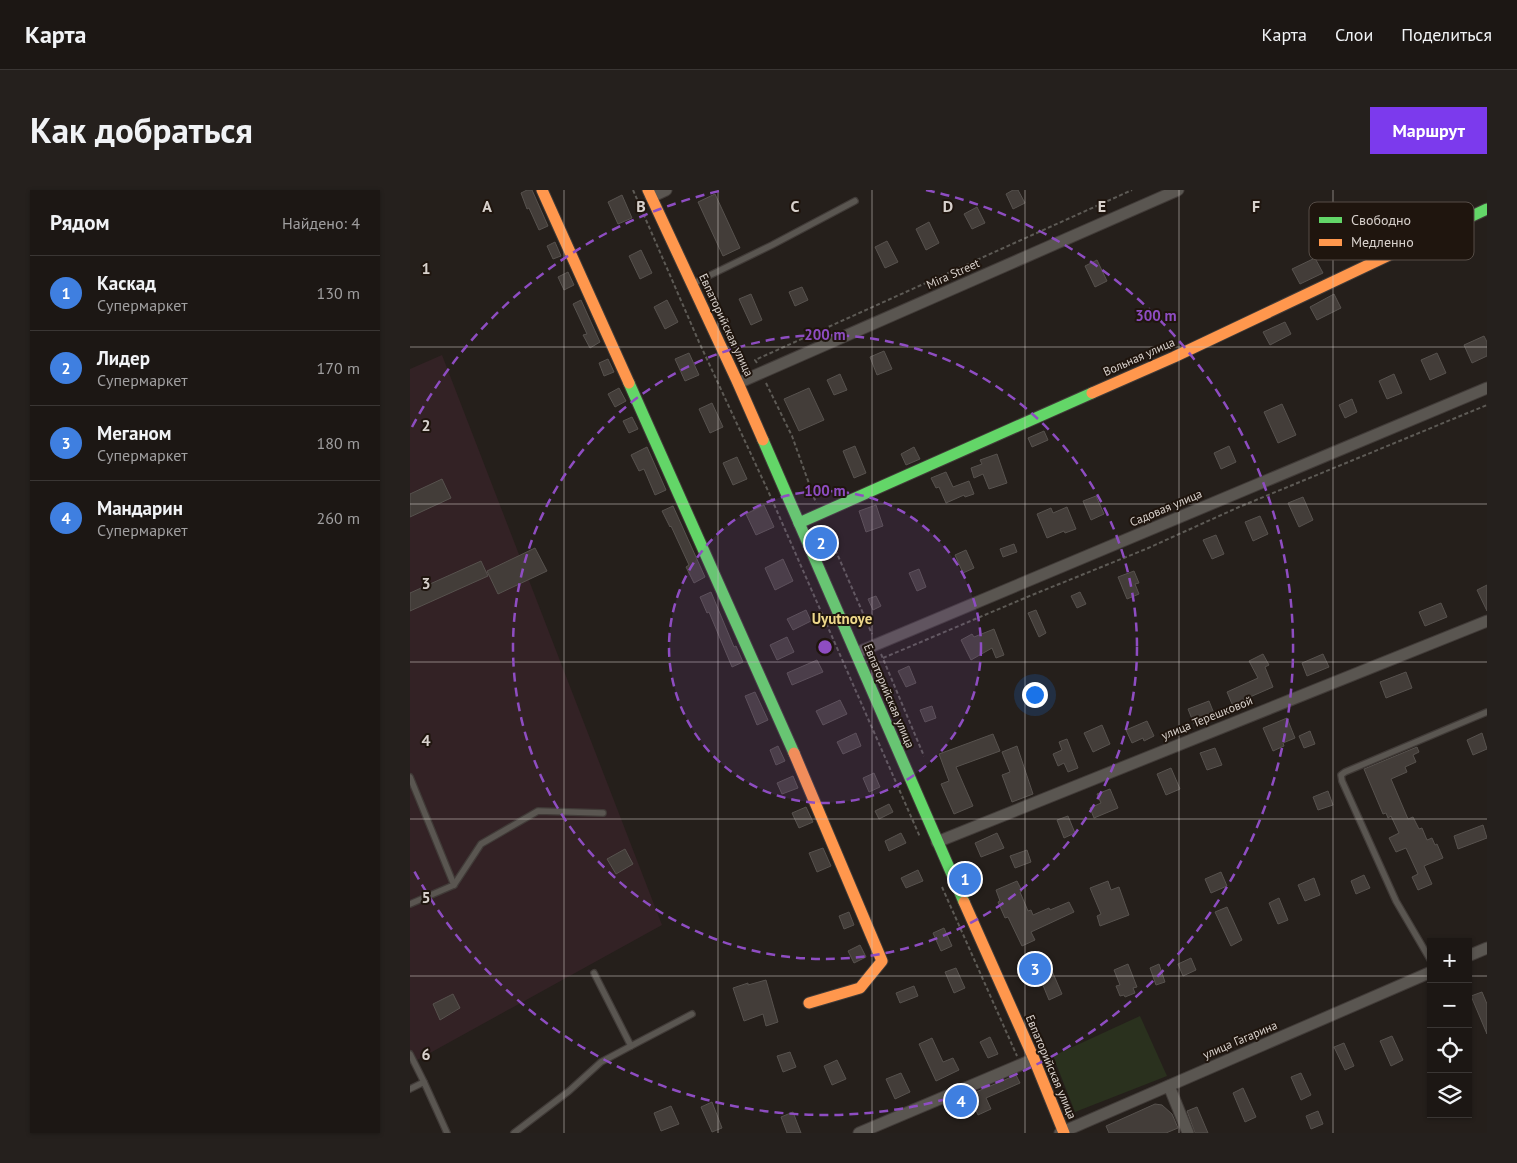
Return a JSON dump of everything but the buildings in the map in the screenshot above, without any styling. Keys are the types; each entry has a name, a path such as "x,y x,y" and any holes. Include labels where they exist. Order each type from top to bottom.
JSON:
{"street":[{"path":"542,190 778,716 882,961 860,988 809,1003"},
{"path":"650,194 666,190"},
{"name":"Mira Street","path":"738,383 1178,190"},
{"name":"Евпаторийская улица","path":"650,194 738,383 1034,1059 1062,1133"},
{"name":"Вольная улица","path":"1474,215 1487,209"},
{"name":"Вольная улица","path":"799,523 1174,357 1379,260"},
{"name":"Садовая улица","path":"856,653 1487,388"},
{"name":"улица Терешковой","path":"938,842 1487,620"},
{"path":"1472,954 1487,948"},
{"name":"улица Гагарина","path":"1062,1133 1427,974"},
{"path":"859,1133 1034,1059"},
{"path":"1169,1086 1188,1133"}],"lane":[{"path":"692,284 772,245 855,201"},
{"path":"1427,954 1396,901 1341,775 1344,772 1487,712"},
{"path":"410,777 454,885"},
{"path":"410,904 454,885 481,844 538,811 603,813"},
{"path":"594,973 631,1046"},
{"path":"514,1133 570,1091 601,1062 692,1014"},
{"path":"410,1054 447,1133"},
{"path":"410,1088 424,1082"}],"path":[{"path":"633,190 699,342 769,493 923,845"},
{"path":"924,756 820,513 792,436 755,360 1132,190"},
{"path":"883,658 1032,594 1146,548 1248,503 1487,405"},
{"path":"939,881 1021,1065"}],"shaded area":[{"path":"442,355 662,925 410,1064 410,369"}],"green space":[{"path":"1140,1016 1167,1076 1075,1112 1053,1056"}],"traffic: fast":[{"path":"1474,215 1487,209"},
{"path":"629,383 794,753"},
{"path":"799,523 1092,393"},
{"path":"763,440 964,902"}],"traffic: slow":[{"path":"542,190 629,383"},
{"path":"648,190 763,440"},
{"path":"1092,393 1174,357 1379,260"},
{"path":"794,753 882,961 860,988 809,1003"},
{"path":"964,902 1034,1059 1064,1133"}],"place":[{"name":"Лидер","path":"821,543"},
{"name":"Каскад","path":"965,879"},
{"name":"Меганом","path":"1035,969"},
{"name":"Мандарин","path":"961,1101"}],"district":[{"name":"Uyutnoye","path":"842,619"}]}
